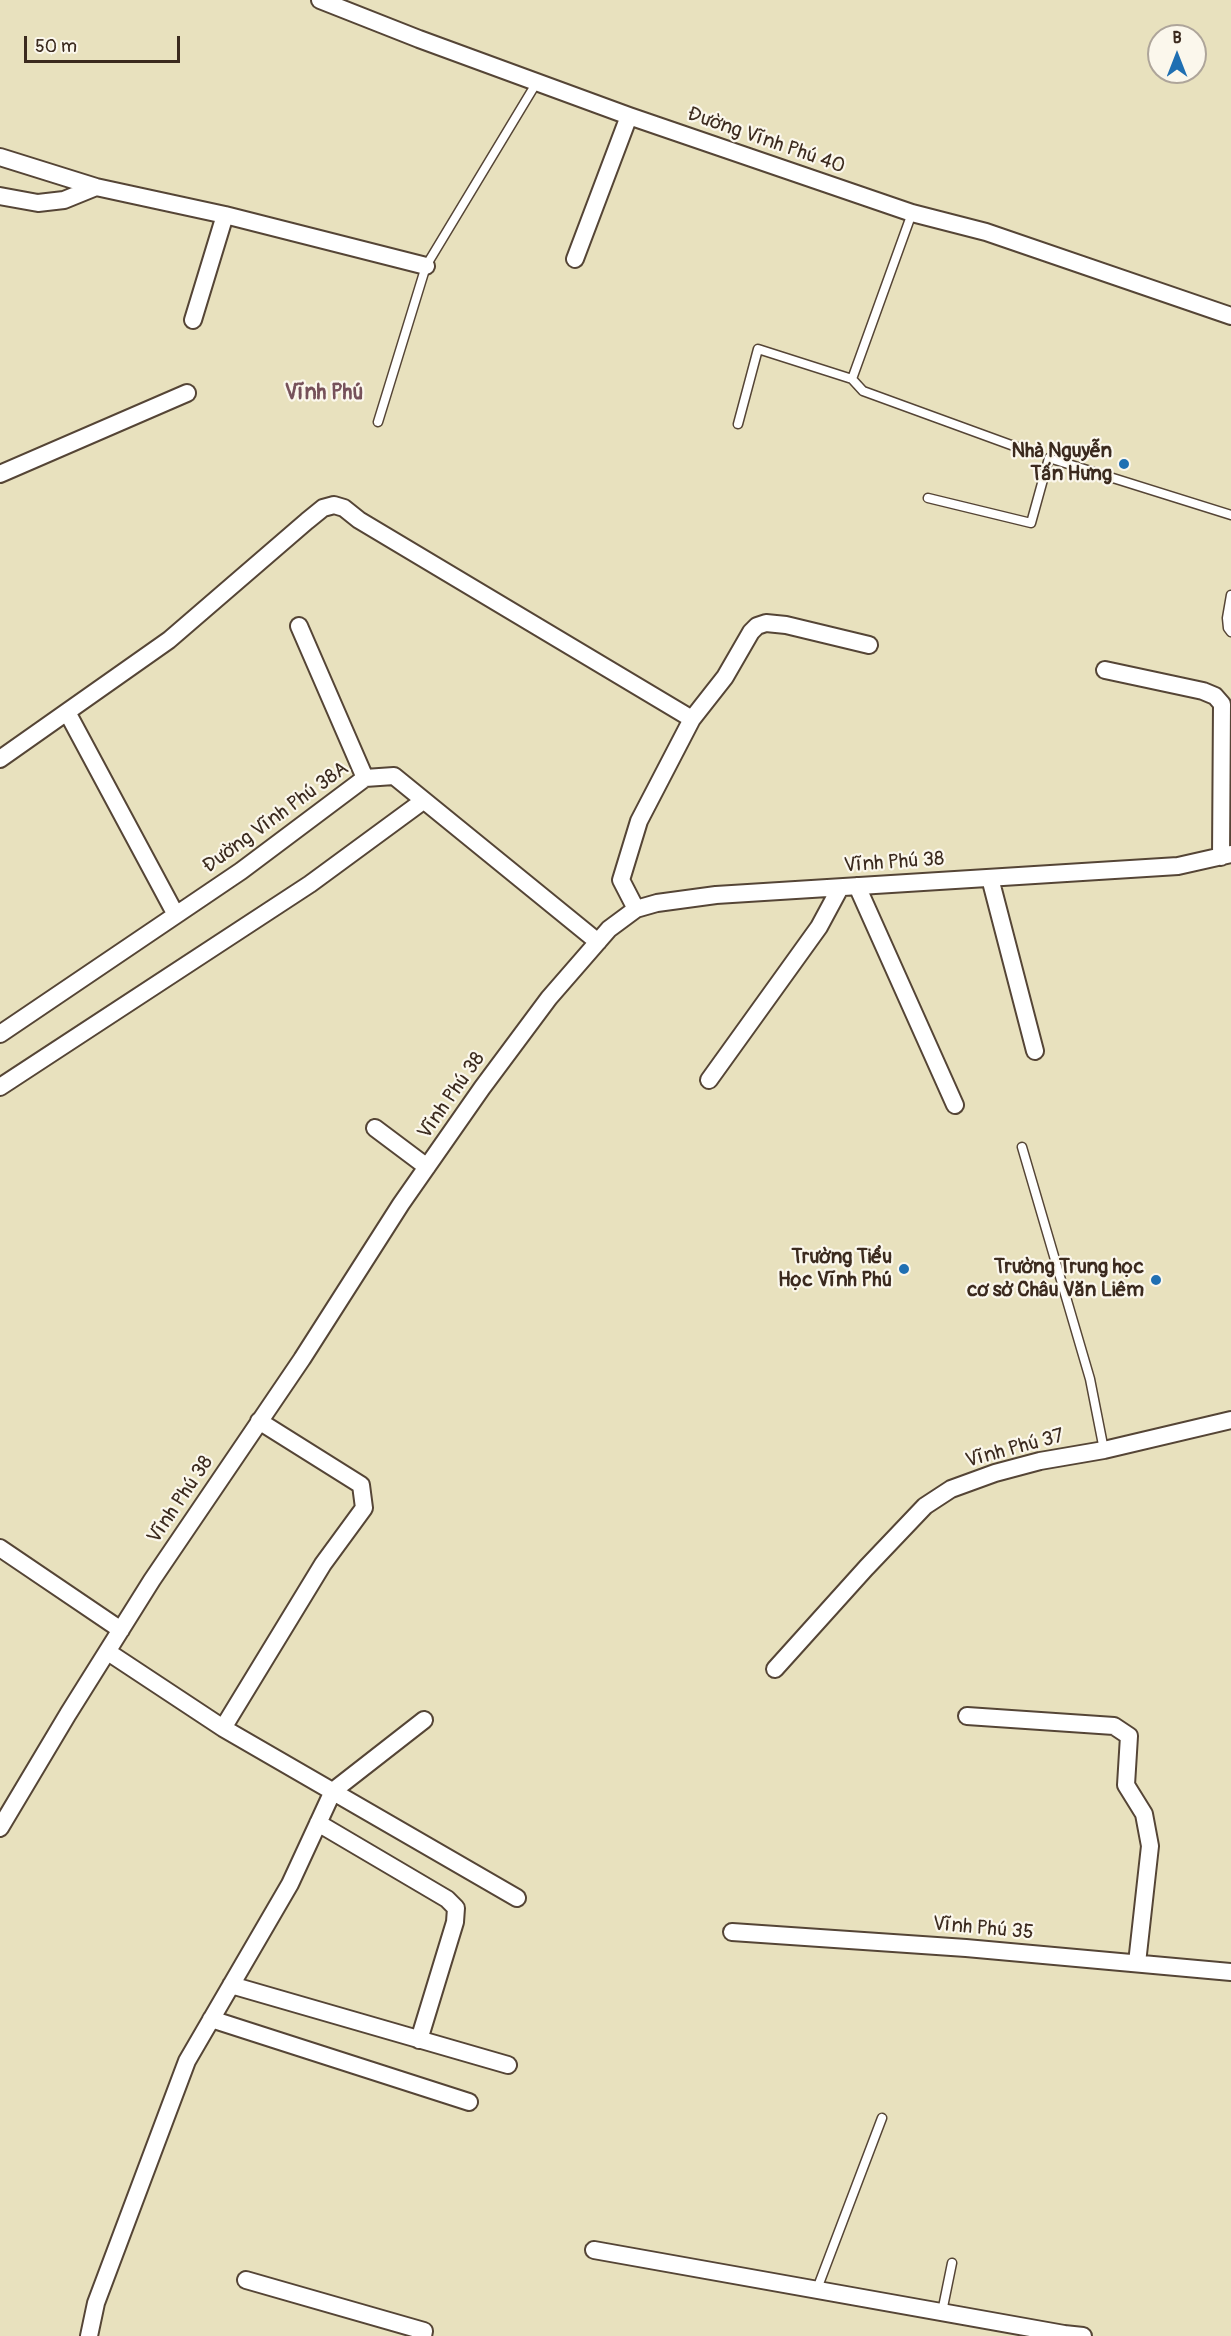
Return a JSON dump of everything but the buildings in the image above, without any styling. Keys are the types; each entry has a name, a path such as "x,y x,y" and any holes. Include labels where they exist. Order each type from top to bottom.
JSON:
{"street":[{"name":"Đường Vĩnh Phú 40","path":"320,0 629,116 912,213 987,232 1231,316"},
{"path":"575,259 629,116"},
{"path":"0,157 96,187 225,214 426,266"},
{"path":"0,196 38,203 64,200 96,187"},
{"path":"193,320 225,214"},
{"path":"0,474 187,393"},
{"path":"0,759 170,640 307,521 323,508 334,505 344,508 359,520 692,719"},
{"path":"636,909 621,880 639,821 692,719 725,677 751,632 757,626 766,623 786,625 869,645"},
{"path":"299,626 364,778"},
{"path":"1105,669 1203,691 1215,696 1222,704 1226,855"},
{"path":"67,712 176,915"},
{"name":"Đường Vĩnh Phú 38A","path":"0,1034 241,871 364,778 394,776 598,942"},
{"path":"0,1086 310,884 423,801"},
{"name":"Vĩnh Phú 38","path":"0,1828 121,1630 427,1167 549,998 609,929 636,909 657,903 716,896 1178,866 1226,855"},
{"path":"990,878 1035,1052"},
{"path":"858,886 955,1105"},
{"path":"709,1080 819,927 840,888"},
{"path":"375,1128 427,1167"},
{"name":"Vĩnh Phú 37","path":"775,1669 925,1506 951,1489 995,1473 1040,1461 1104,1450 1231,1420"},
{"path":"223,1728 323,1564 364,1508 361,1485 259,1421"},
{"path":"0,1548 121,1630"},
{"path":"108,1652 223,1728 517,1898"},
{"path":"968,1716 1114,1726 1129,1736 1126,1785 1144,1814 1150,1846 1137,1964"},
{"path":"89,2336 96,2303 186,2061 290,1884 333,1791 424,1720"},
{"path":"318,1823 447,1899 456,1908 455,1922 419,2040"},
{"name":"Vĩnh Phú 35","path":"732,1932 966,1948 1231,1972"},
{"path":"231,1985 508,2065"},
{"path":"211,2019 469,2102"},
{"path":"594,2250 1064,2335 1083,2336"},
{"path":"246,2280 424,2331 423,2336"}],"lane":[{"path":"378,422 426,266 537,82"},
{"path":"852,379 912,213"},
{"path":"738,424 758,348 852,379 863,391 1033,453"},
{"path":"928,498 1031,524 1049,458 1231,515"},
{"path":"1231,596 1227,618 1231,632"},
{"path":"1022,1147 1090,1379 1104,1450"},
{"path":"817,2289 882,2118"},
{"path":"942,2312 952,2263"}],"place":[{"name":"Nhà Nguyễn Tấn Hưng","path":"1124,464"},
{"name":"Trường Tiểu Học Vĩnh Phú","path":"904,1269"},
{"name":"Trường Trung học cơ sở Châu Văn Liêm","path":"1156,1280"}],"district":[{"name":"Vĩnh Phú","path":"324,394"}]}
